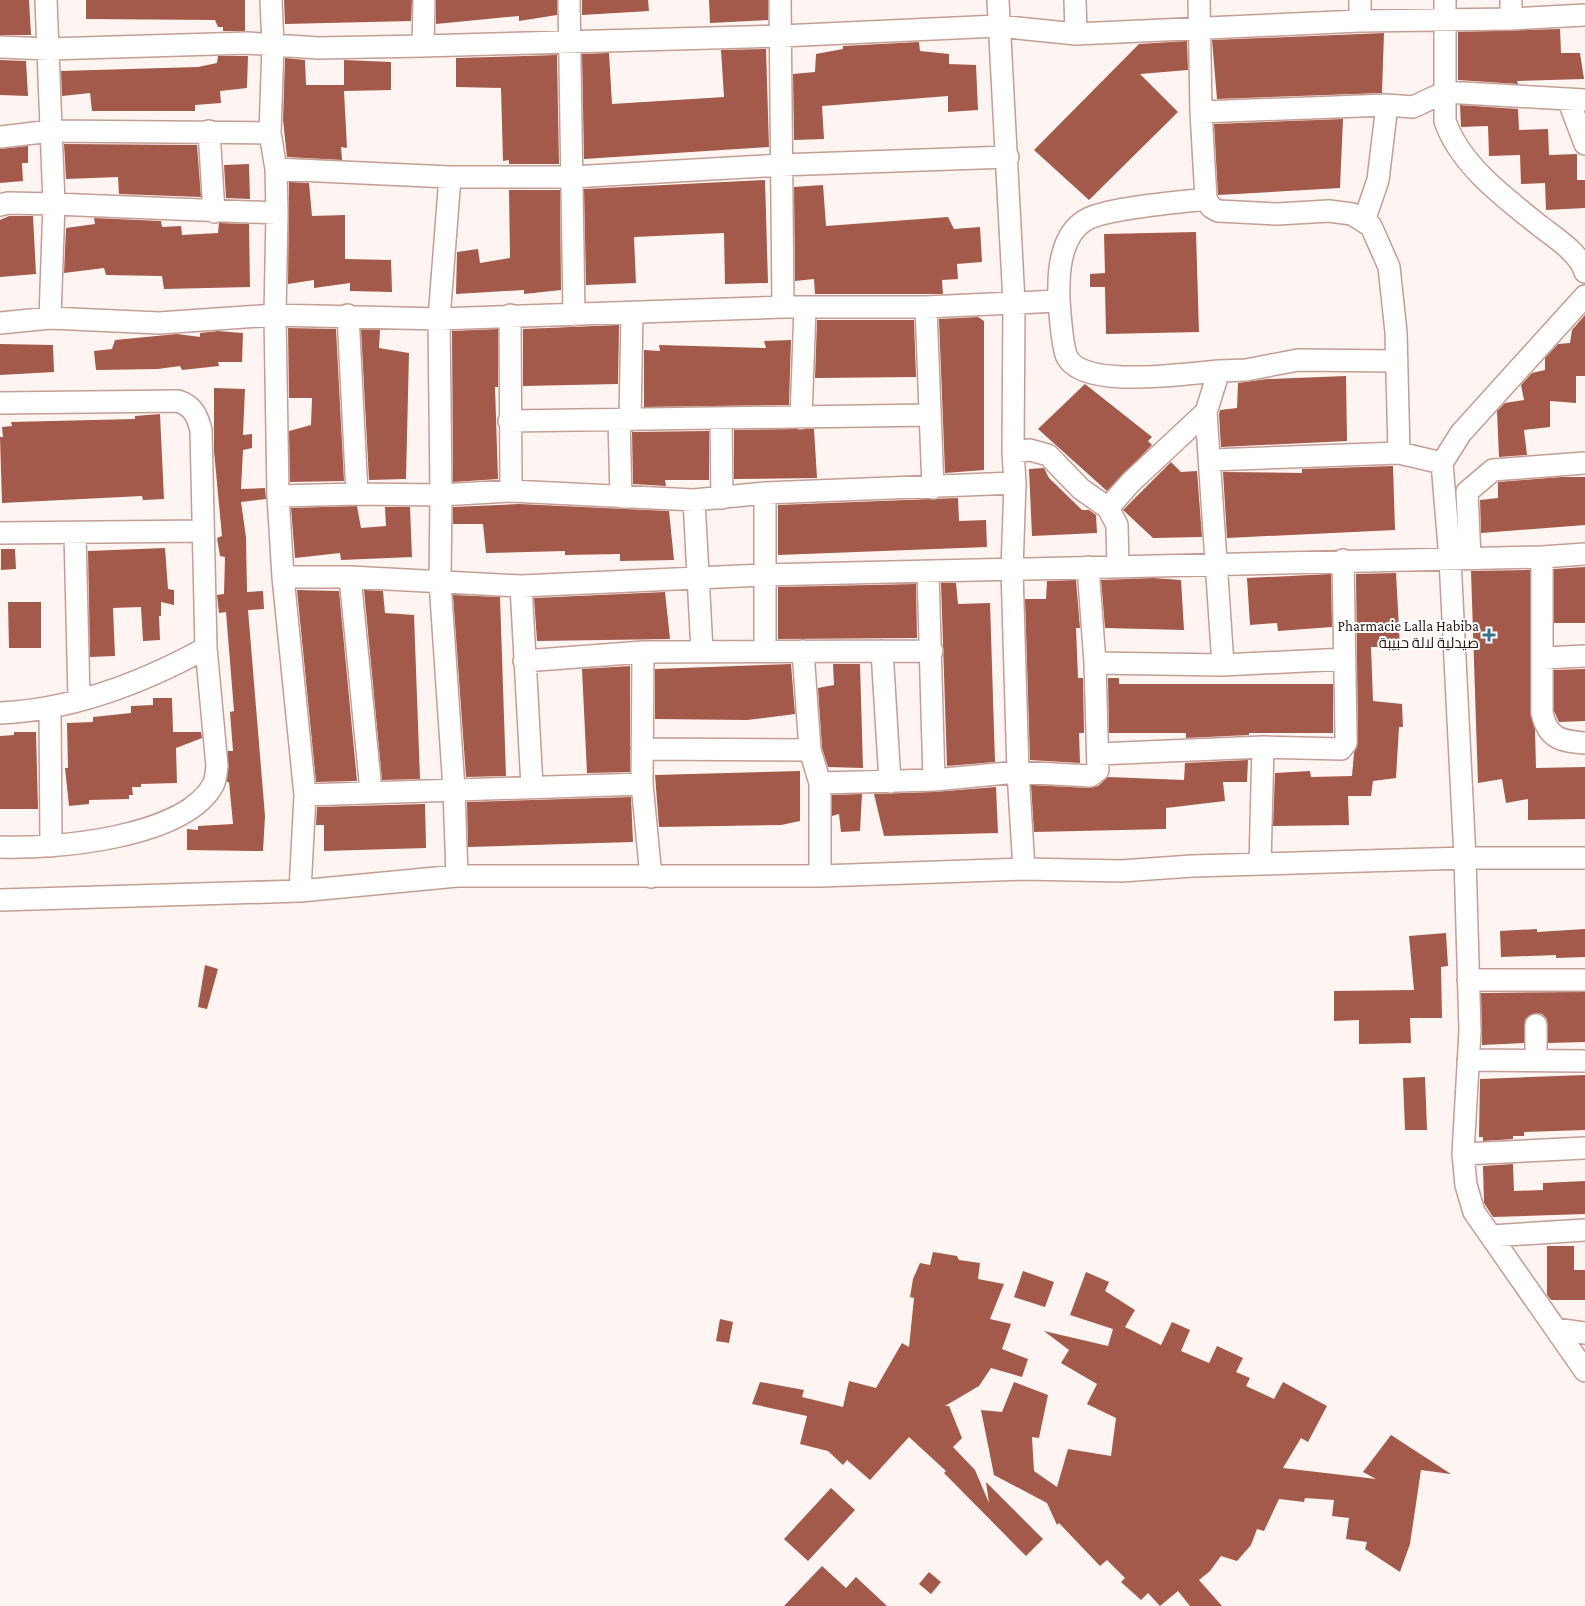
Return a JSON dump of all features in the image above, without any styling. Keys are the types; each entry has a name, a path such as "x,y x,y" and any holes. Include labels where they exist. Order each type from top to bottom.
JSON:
{"street":[{"path":"46,0 50,49 54,204 50,318"},
{"path":"271,0 273,46 270,133 276,169 277,213 275,314 278,496 283,577 305,795 300,891"},
{"path":"423,46 424,0"},
{"path":"569,0 574,315"},
{"path":"780,0 782,307"},
{"path":"998,0 998,26 1008,157 1014,302 1013,452 1015,483 1012,570 1018,772 1024,869"},
{"path":"1075,0 1076,34"},
{"path":"1199,0 1201,112 1206,199 1211,207 1218,211 1276,214 1329,211 1352,214 1371,226 1389,266 1396,361 1399,453"},
{"path":"1360,0 1360,21"},
{"path":"0,47 50,49 247,43 318,48 423,46 781,36 998,26 1076,34 1360,21 1445,10 1511,10 1585,15"},
{"path":"1445,10 1445,122 1452,139 1484,177 1567,249 1584,266 1585,272"},
{"path":"1201,112 1386,105 1413,107 1446,92 1577,100 1585,144"},
{"path":"1364,221 1378,180 1386,105"},
{"path":"0,137 51,131 270,133"},
{"path":"209,131 214,212"},
{"path":"276,169 450,176 572,177 780,165 1008,157"},
{"path":"450,176 439,319 440,582 454,789 457,876"},
{"path":"1206,199 1144,207 1092,217 1083,221 1069,237 1059,267 1058,301 1067,356 1078,368 1104,377 1114,377 1246,370 1298,360 1396,361"},
{"path":"0,205 8,203 54,204 214,212 277,213"},
{"path":"1460,559 1442,463 1461,433 1585,296"},
{"path":"0,323 50,318 159,323 275,314 439,319 510,315 632,314 782,307 926,307 1058,301"},
{"path":"926,307 933,488"},
{"path":"801,418 804,308"},
{"path":"620,497 632,314"},
{"path":"348,315 356,494"},
{"path":"510,315 509,421 511,491"},
{"path":"1219,371 1206,412 1223,665"},
{"path":"0,403 126,400 178,401 188,404 195,412 201,430 206,648 217,766 214,784 205,796 173,819 115,838 51,846 0,847"},
{"path":"1108,508 1131,482 1206,412"},
{"path":"509,421 930,415"},
{"path":"721,419 722,498"},
{"path":"1013,452 1030,450 1048,455 1081,490 1108,508 1116,525 1118,566"},
{"path":"1210,460 1399,453 1442,463"},
{"path":"1585,463 1493,470 1467,492 1460,559 1468,980 1468,1060 1462,1154 1466,1185 1474,1212 1585,1371"},
{"path":"278,496 356,494 441,495 511,491 694,500 765,493 933,488 1015,483"},
{"path":"765,493 763,575 765,650"},
{"path":"694,500 702,651"},
{"path":"0,532 203,531"},
{"path":"75,533 79,699"},
{"path":"283,577 350,577 521,586 699,580 763,575 1342,560 1542,557 1585,554"},
{"path":"1542,557 1542,713 1545,725 1552,735 1566,741 1585,743"},
{"path":"1098,754 1262,747 1341,749 1346,743 1342,560"},
{"path":"820,783 934,780 1018,772 1090,776 1098,770 1095,663 1088,567"},
{"path":"928,572 932,651 934,780"},
{"path":"350,577 371,791"},
{"path":"521,586 532,786"},
{"path":"0,712 30,711 79,699 148,677 206,648"},
{"path":"524,661 643,652 765,650 932,651"},
{"path":"803,650 810,750 820,783 820,876"},
{"path":"882,651 890,782"},
{"path":"643,652 642,784 651,877"},
{"path":"1543,658 1585,656"},
{"path":"1095,663 1223,665 1345,659"},
{"path":"50,707 51,846"},
{"path":"1260,864 1262,747"},
{"path":"642,749 810,750"},
{"path":"305,795 371,791 642,784"},
{"path":"0,900 300,891 457,876 820,876 1024,869 1121,870 1465,858 1585,858"},
{"path":"1468,980 1585,980"},
{"path":"1536,1025 1536,1060"},
{"path":"1468,1060 1585,1061"},
{"path":"1462,1154 1585,1148"},
{"path":"1491,1236 1585,1230"},
{"path":"1556,1329 1585,1333"}],"building":[{"path":"0,0 29,0 31,35 0,35"},
{"path":"86,0 245,0 245,31 223,31 223,27 218,27 215,20 86,19"},
{"path":"284,0 412,0 411,21 285,24"},
{"path":"436,0 557,0 557,15 519,21 519,16 436,24"},
{"path":"582,0 648,0 649,11 582,15"},
{"path":"709,0 768,0 768,20 710,23"},
{"path":"1560,29 1561,53 1580,53 1584,79 1517,81 1518,84 1458,80 1458,32"},
{"path":"1384,33 1382,93 1217,99 1212,40"},
{"path":"1187,41 1188,70 1140,74 1178,112 1089,200 1034,150 1139,44"},
{"path":"919,42 920,51 949,54 949,64 976,65 978,110 948,112 948,96 822,106 824,139 794,140 793,74 815,72 816,54 843,49 843,46"},
{"path":"766,49 769,147 584,159 582,54 609,53 612,104 724,97 721,50"},
{"path":"557,55 559,164 509,164 509,160 503,161 501,88 456,87 456,58"},
{"path":"218,56 248,56 247,88 220,91 221,103 195,105 195,111 92,111 90,93 62,96 61,71 198,67 217,63"},
{"path":"285,58 305,60 306,85 344,85 344,60 391,62 391,90 344,91 347,148 341,147 342,160 287,157 283,120"},
{"path":"0,60 26,61 28,96 0,95"},
{"path":"1460,105 1518,109 1519,130 1548,129 1549,155 1577,154 1577,180 1585,180 1585,208 1546,210 1545,183 1521,184 1520,155 1489,156 1488,126 1461,127"},
{"path":"1343,119 1340,188 1218,195 1214,124"},
{"path":"64,144 197,145 201,197 119,194 118,177 66,179"},
{"path":"28,146 28,163 22,163 23,181 0,183 0,149"},
{"path":"249,164 250,199 226,198 224,165"},
{"path":"765,180 768,283 725,284 724,233 634,237 636,283 586,285 584,189"},
{"path":"289,182 309,183 312,216 345,215 345,259 391,260 392,292 350,291 350,283 314,288 314,280 288,284"},
{"path":"823,185 826,226 948,217 954,229 980,227 982,262 957,264 958,279 942,280 943,294 815,294 814,279 795,281 794,187"},
{"path":"509,190 560,190 561,290 524,294 524,290 456,294 457,252 478,249 480,263 510,258"},
{"path":"9,216 33,216 36,274 0,277 0,220"},
{"path":"94,218 161,221 162,227 181,226 182,235 218,233 219,223 249,224 250,287 164,289 162,276 106,275 104,268 64,273 66,228 95,224"},
{"path":"1196,232 1199,332 1106,334 1105,287 1090,287 1090,274 1105,273 1104,234"},
{"path":"1585,315 1585,376 1576,376 1576,403 1550,401 1550,427 1524,430 1527,455 1499,457 1497,411 1505,403 1524,400 1521,385 1532,373 1545,370 1545,358 1558,344 1570,343 1572,330"},
{"path":"978,317 984,321 984,470 945,473 939,319"},
{"path":"817,320 914,320 916,377 815,378"},
{"path":"619,325 618,384 523,386 523,329"},
{"path":"288,328 336,329 344,481 290,482 289,431 311,425 312,398 289,398"},
{"path":"498,329 498,387 495,387 498,479 453,482 452,331"},
{"path":"361,330 380,330 379,348 409,353 406,479 369,480"},
{"path":"218,331 243,333 242,362 218,362 219,366 182,370 180,366 158,369 96,370 94,351 112,349 115,340 177,334 200,337 200,333"},
{"path":"791,340 789,405 644,407 644,350 660,351 659,345 766,348 764,341"},
{"path":"0,344 53,345 54,372 0,375"},
{"path":"1346,376 1347,441 1221,447 1220,410 1237,408 1238,383 1267,379"},
{"path":"1085,384 1152,437 1148,441 1152,445 1107,491 1038,429"},
{"path":"214,388 245,389 243,435 252,434 252,448 243,450 241,489 265,488 266,499 241,502 246,537 247,592 263,591 264,609 248,610 265,816 263,851 187,850 187,829 198,830 198,826 233,824 229,782 227,782 228,751 233,751 230,712 234,711 226,612 219,613 217,595 224,594 225,557 220,556 217,538 222,536 214,451"},
{"path":"160,414 164,499 143,500 142,496 2,503 0,437 3,437 2,427 12,426 11,422 135,419 135,416"},
{"path":"814,429 817,478 734,479 734,430"},
{"path":"709,431 709,480 665,480 666,486 633,484 632,432"},
{"path":"1171,462 1181,472 1197,471 1202,537 1153,538 1123,510"},
{"path":"1393,466 1395,530 1227,538 1223,472 1302,473 1302,469"},
{"path":"1044,468 1049,478 1082,510 1089,510 1096,515 1097,533 1032,536 1029,469"},
{"path":"1585,477 1585,525 1481,533 1480,500 1498,498 1498,482"},
{"path":"958,498 959,521 986,520 987,547 778,555 778,505"},
{"path":"519,504 669,511 674,560 620,561 620,554 565,555 565,551 486,553 483,524 453,524 453,507"},
{"path":"357,506 361,528 386,526 385,507 410,507 412,557 341,560 340,553 295,558 291,508"},
{"path":"165,548 168,589 174,590 174,605 161,602 161,616 159,616 160,640 143,641 141,607 113,608 115,656 90,657 88,551"},
{"path":"1,549 15,549 16,569 1,570"},
{"path":"1585,567 1585,623 1554,623 1554,569"},
{"path":"1530,570 1530,713 1535,730 1536,768 1585,767 1585,819 1528,820 1528,799 1506,803 1502,779 1478,783 1471,571"},
{"path":"1396,573 1400,647 1371,647 1373,701 1402,704 1403,727 1399,727 1396,778 1373,781 1371,796 1348,796 1349,825 1273,826 1275,773 1310,771 1311,777 1352,776 1354,753 1358,743 1356,574"},
{"path":"1331,574 1332,627 1278,631 1277,623 1250,625 1247,578"},
{"path":"1153,578 1181,580 1184,630 1105,628 1101,580"},
{"path":"1076,580 1080,628 1076,628 1078,678 1083,678 1084,733 1079,733 1080,763 1030,760 1025,599 1046,599 1047,581"},
{"path":"941,583 956,583 958,604 990,603 995,762 947,766"},
{"path":"916,584 917,638 778,639 778,587"},
{"path":"297,590 339,591 357,781 316,782"},
{"path":"364,590 383,591 385,613 414,615 420,779 382,780"},
{"path":"665,592 670,639 537,641 534,598"},
{"path":"453,595 500,597 506,776 466,777"},
{"path":"8,602 41,602 41,648 9,648"},
{"path":"791,664 795,714 747,720 655,719 655,669"},
{"path":"833,664 860,664 863,768 828,767 822,748 818,688 834,685"},
{"path":"630,666 630,772 587,773 582,669"},
{"path":"1585,669 1585,721 1559,722 1554,711 1554,670"},
{"path":"1108,678 1119,678 1119,684 1333,684 1333,733 1249,733 1249,735 1186,738 1186,733 1109,733"},
{"path":"153,698 172,698 173,732 201,732 202,738 176,748 177,783 141,784 141,787 132,787 133,795 129,795 129,799 89,800 89,804 69,806 65,768 68,768 67,723 93,722 93,717 131,713 131,706 153,705"},
{"path":"14,732 36,732 38,809 0,809 0,736 14,735"},
{"path":"1248,760 1247,782 1223,782 1225,801 1166,808 1166,829 1034,832 1031,785 1089,788 1098,786 1108,777 1184,780 1185,763"},
{"path":"800,771 800,821 781,825 659,827 655,775"},
{"path":"996,787 998,833 884,836 874,794"},
{"path":"862,794 860,831 841,832 839,814 832,816 832,795"},
{"path":"631,797 633,842 468,847 467,802"},
{"path":"425,804 426,848 324,851 324,825 316,825 317,807"},
{"path":"1537,929 1537,932 1585,929 1585,957 1556,958 1556,955 1501,957 1500,931"},
{"path":"1446,933 1448,966 1441,967 1442,1018 1410,1018 1411,1043 1359,1044 1359,1020 1334,1021 1334,991 1414,990 1409,936"},
{"path":"205,965 218,969 207,1009 198,1007"},
{"path":"1585,992 1585,1042 1548,1043 1547,1019 1542,1014 1536,1013 1525,1019 1524,1043 1482,1045 1481,993"},
{"path":"1585,1075 1585,1130 1524,1132 1524,1136 1513,1136 1513,1139 1483,1141 1483,1137 1479,1137 1480,1079"},
{"path":"1425,1077 1427,1130 1405,1130 1403,1078"},
{"path":"1513,1164 1514,1191 1543,1190 1543,1183 1585,1181 1585,1214 1493,1217 1484,1203 1483,1166"},
{"path":"1547,1246 1574,1246 1574,1270 1585,1270 1585,1300 1551,1300 1547,1295"},
{"path":"933,1252 957,1256 959,1260 980,1263 978,1279 1004,1284 990,1319 1011,1324 1002,1349 1028,1359 1022,1377 991,1368 979,1386 945,1406 949,1406 962,1438 953,1447 975,1470 989,1503 986,1482 1043,1539 1026,1556 944,1473 946,1471 909,1437 870,1480 847,1460 843,1465 828,1451 800,1444 807,1416 752,1404 760,1382 804,1390 802,1397 843,1407 849,1381 876,1388 902,1343 909,1347 914,1298 910,1297 913,1279 920,1263 930,1265"},
{"path":"1023,1271 1054,1282 1045,1307 1014,1297"},
{"path":"1086,1272 1109,1282 1105,1291 1135,1310 1125,1327 1161,1345 1172,1322 1190,1330 1181,1351 1209,1363 1217,1346 1243,1358 1236,1372 1250,1378 1246,1386 1274,1399 1283,1382 1327,1406 1308,1442 1301,1438 1283,1468 1376,1479 1363,1472 1391,1435 1451,1474 1421,1470 1410,1544 1400,1572 1365,1549 1367,1542 1346,1539 1349,1518 1332,1516 1334,1500 1305,1498 1304,1502 1279,1499 1264,1531 1257,1529 1251,1545 1237,1561 1221,1556 1210,1571 1199,1580 1222,1606 1190,1606 1178,1591 1160,1606 1148,1593 1141,1600 1121,1582 1125,1578 1107,1560 1100,1566 1059,1523 1057,1525 1047,1503 994,1475 981,1410 1002,1412 1014,1382 1048,1395 1039,1438 1032,1437 1034,1471 1057,1487 1068,1449 1111,1456 1116,1418 1087,1404 1097,1384 1061,1363 1069,1350 1044,1331 1108,1346 1113,1329 1070,1315"},
{"path":"720,1319 733,1322 729,1343 716,1341"},
{"path":"831,1488 855,1510 808,1561 784,1539"},
{"path":"822,1566 846,1588 856,1577 887,1606 784,1606"},
{"path":"929,1572 941,1582 931,1594 919,1584"}],"place":[{"name":"Pharmacie Lalla Habiba صيدلية لالة حبيبة","path":"1489,635"}]}
